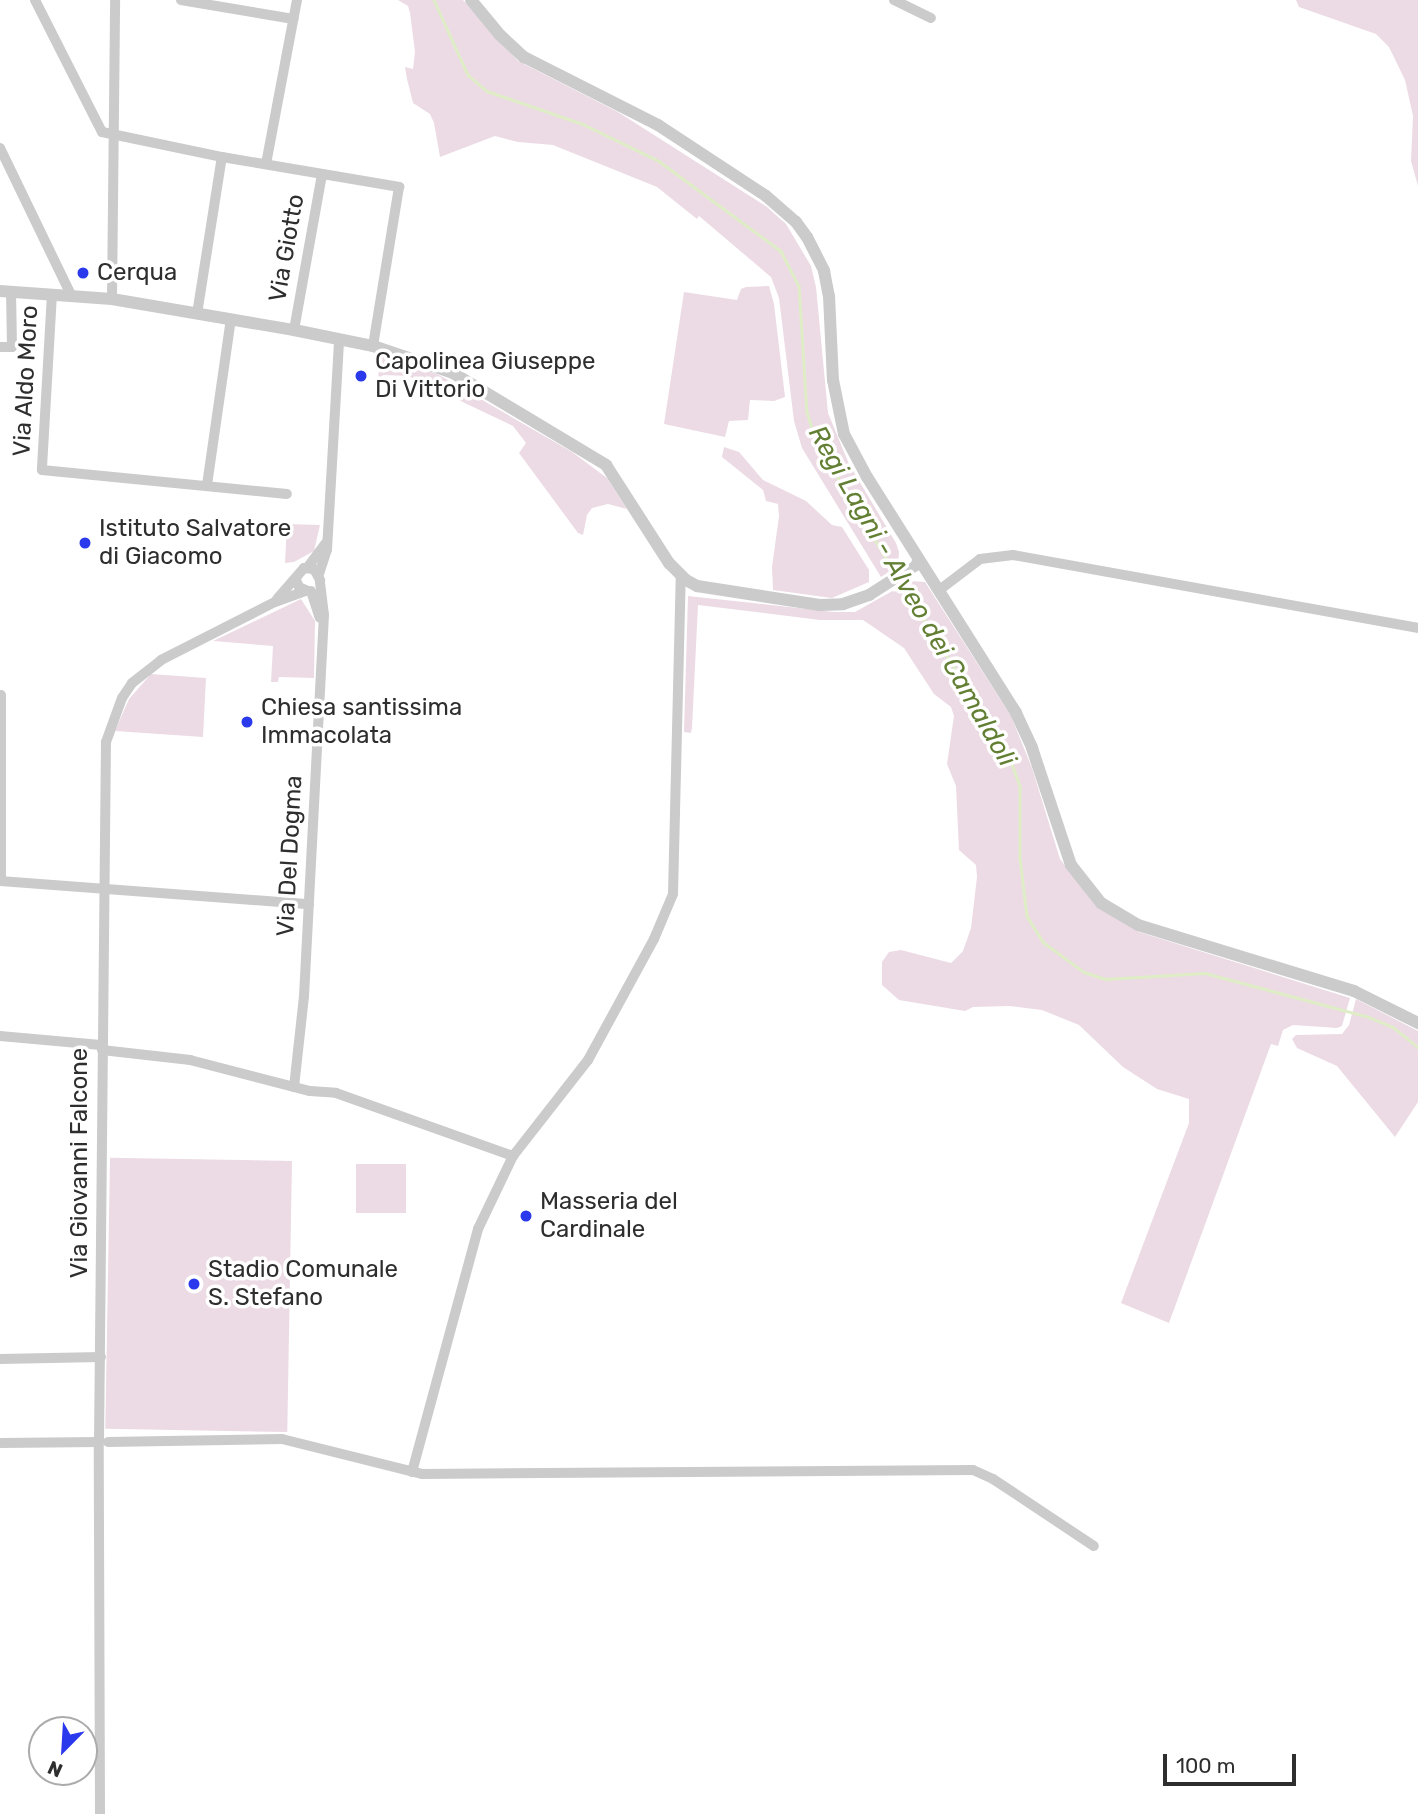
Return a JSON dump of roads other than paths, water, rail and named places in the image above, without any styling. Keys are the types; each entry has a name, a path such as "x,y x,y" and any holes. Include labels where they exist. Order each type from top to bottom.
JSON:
{"street":[{"path":"35,0 98,127 114,136 399,187 373,346"},
{"path":"181,0 292,19"},
{"path":"266,164 297,0"},
{"path":"471,0 500,35 524,57 658,125 766,196 796,222 824,271 829,296 835,394 844,434 919,563 940,589 1016,713 1032,748 1071,865 1101,903 1138,925 1326,981 1370,997 1418,1023"},
{"path":"894,0 931,18"},
{"path":"112,299 113,2"},
{"path":"0,148 71,295"},
{"path":"197,314 222,156"},
{"name":"Via Giotto","path":"294,330 322,174"},
{"path":"0,347 12,347 6,291 112,299 373,346 453,373 595,457 618,479 669,563 681,576 710,590 832,605 855,601 919,563"},
{"name":"Via Aldo Moro","path":"52,294 42,470 207,485"},
{"path":"231,319 207,485 287,494"},
{"path":"309,591 319,577 325,560 339,339"},
{"path":"322,625 309,591 299,587 296,580 300,570 307,568 327,542"},
{"path":"940,589 980,559 1013,555 1418,628"},
{"path":"307,568 319,577"},
{"path":"412,1472 478,1229 513,1156 588,1060 654,939 673,894 681,576"},
{"name":"Via Del Dogma","path":"294,1087 304,996 309,904 323,598 319,577"},
{"name":"Via Giovanni Falcone","path":"275,602 296,580"},
{"name":"Via Giovanni Falcone","path":"100,1814 104,1442 101,1357 102,1048 106,742 122,698 144,672 178,649 275,602 309,591"},
{"path":"1,695 1,881 309,904"},
{"path":"0,1036 216,1065 294,1087 358,1099 513,1156"},
{"path":"0,1359 101,1357"},
{"path":"0,1443 282,1439 412,1472 973,1470 993,1479 1094,1546"}],"waterway":[{"name":"Regi Lagni - Alveo dei Camaldoli","path":"434,0 468,75 487,91 583,124 659,161 781,251 799,286 807,412 816,441 895,573"},
{"name":"Regi Lagni - Alveo dei Camaldoli","path":"900,581 1008,753 1020,786 1020,858 1027,916 1043,942 1084,972 1105,979 1205,973 1366,1016 1393,1027 1418,1047"}],"place":[{"name":"Cerqua","path":"83,273"},
{"name":"Capolinea Giuseppe Di Vittorio","path":"361,376"},
{"name":"Istituto Salvatore di Giacomo","path":"85,543"},
{"name":"Chiesa santissima Immacolata","path":"247,722"},
{"name":"Masseria del Cardinale","path":"526,1216"},
{"name":"Stadio Comunale S. Stefano","path":"194,1284"}]}
